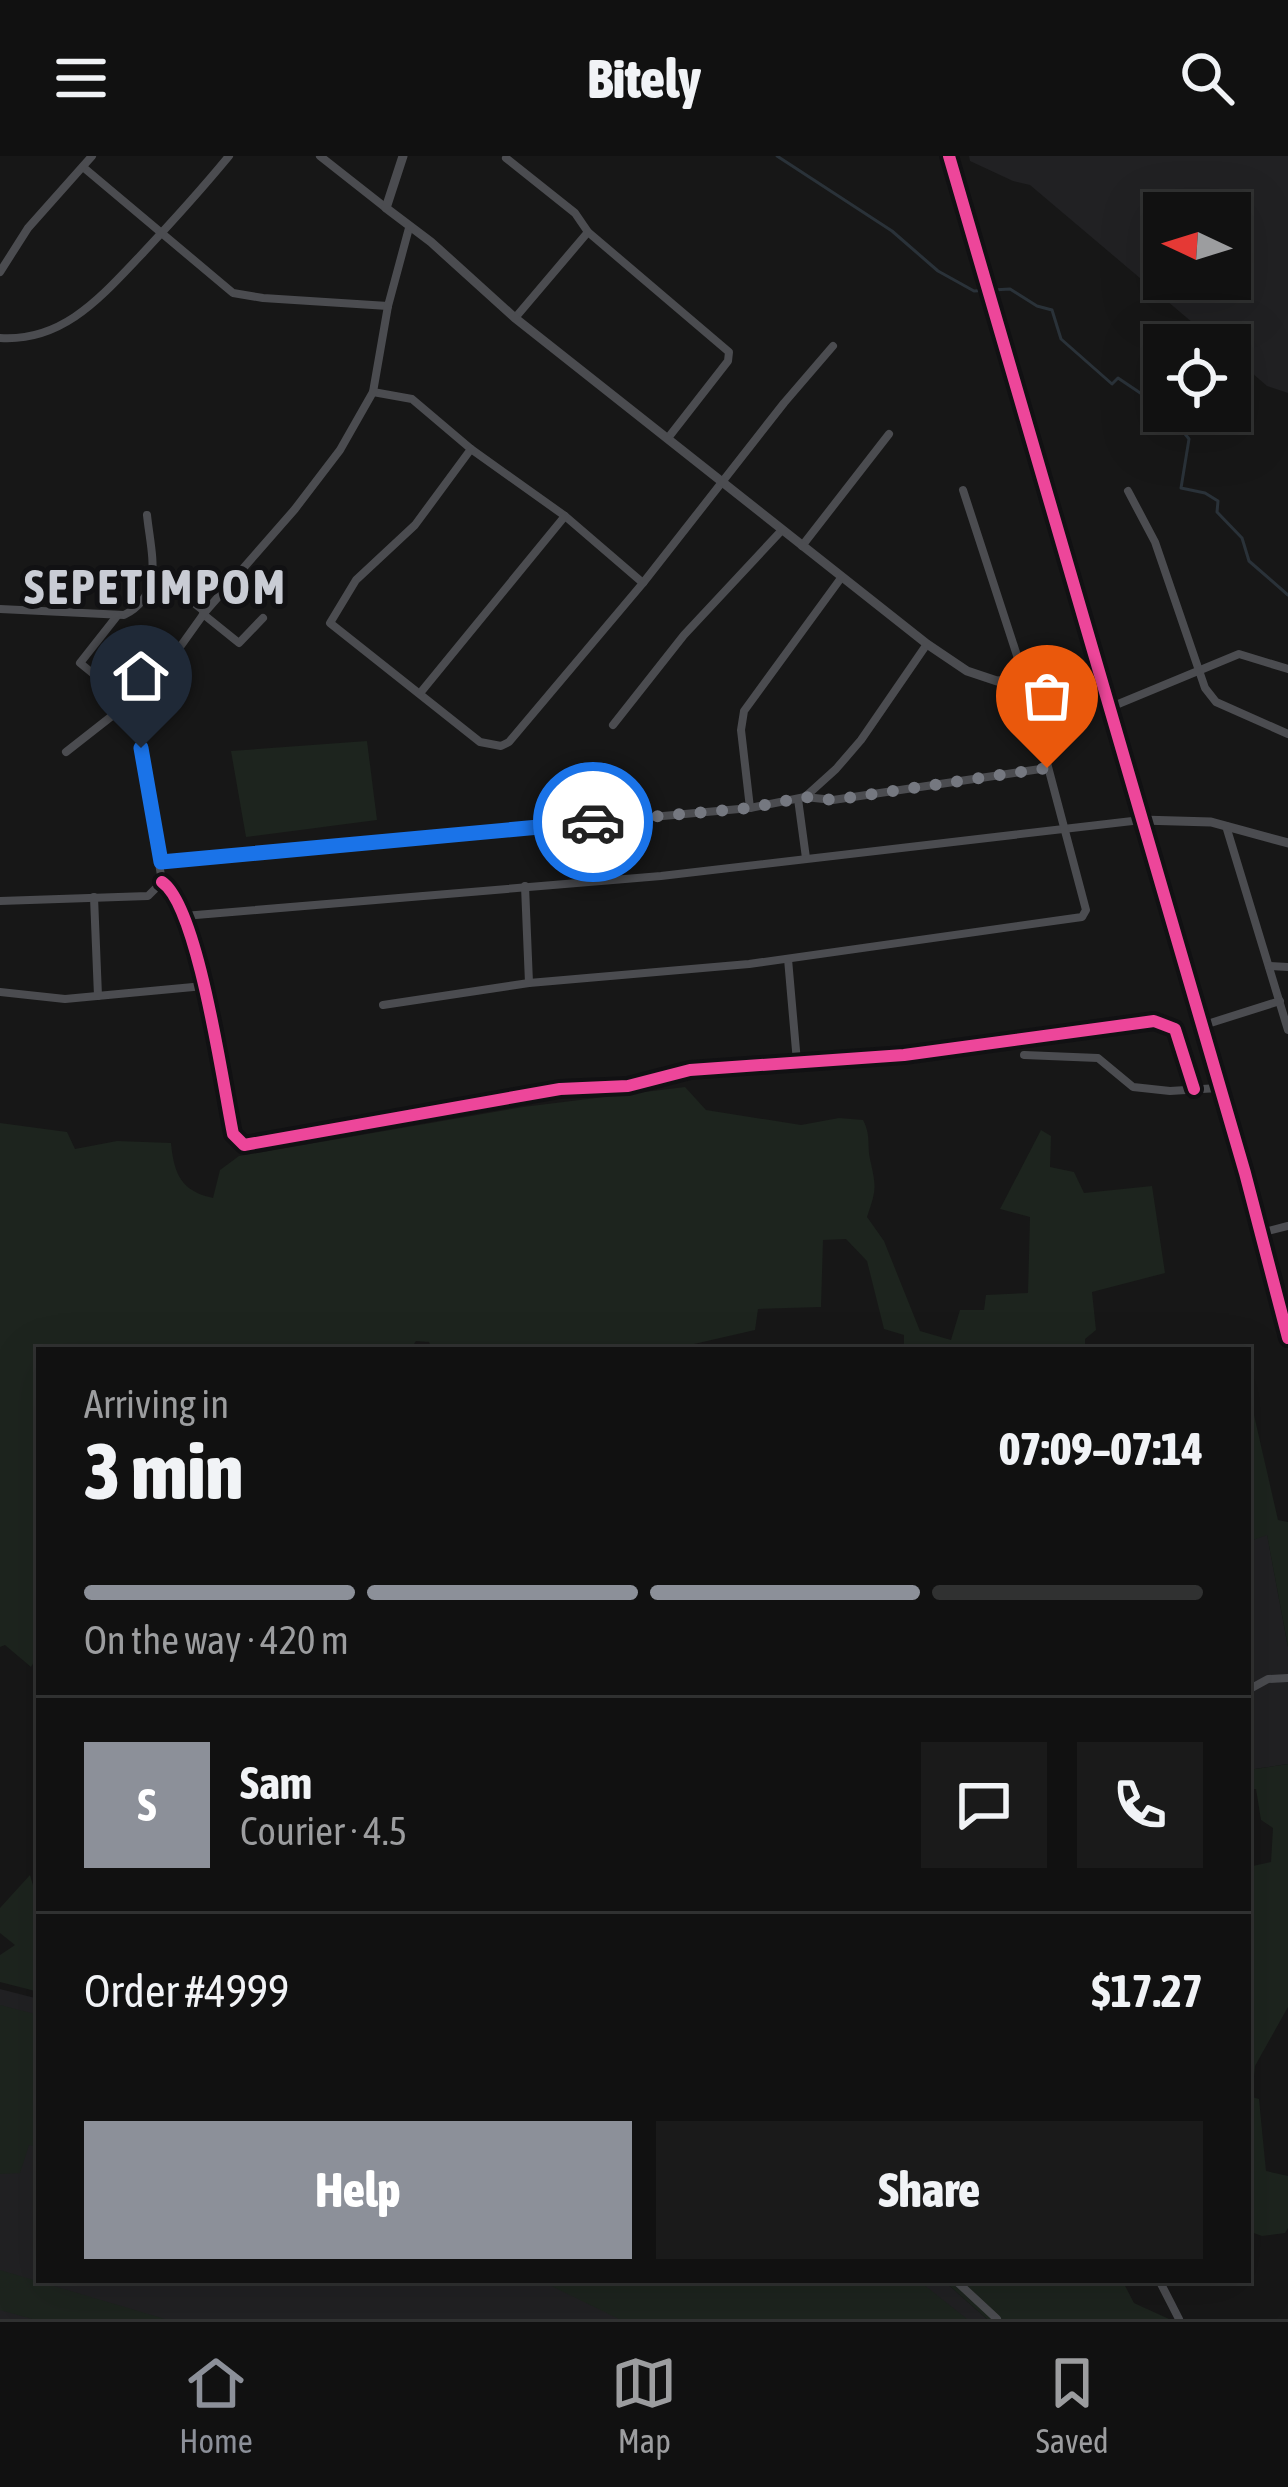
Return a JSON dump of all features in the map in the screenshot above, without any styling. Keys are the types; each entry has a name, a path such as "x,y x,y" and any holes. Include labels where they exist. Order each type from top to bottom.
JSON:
{"street":[{"path":"0,272 28,228 92,156"},
{"path":"0,338 44,333 83,313 122,279 230,156"},
{"path":"320,156 431,242 515,318 927,644 982,677 1025,680 1098,673"},
{"path":"386,208 403,156"},
{"path":"949,156 1111,707 1288,1338"},
{"path":"506,158 575,213 588,232 728,352 728,362 668,438"},
{"path":"83,167 240,295 388,306"},
{"path":"66,752 155,682 204,613 329,465 373,392 388,306 409,228"},
{"path":"515,318 588,232"},
{"path":"471,449 415,524 356,580 330,623 480,742 501,746 644,583 833,346"},
{"path":"373,392 412,400 565,516 644,583"},
{"path":"802,546 890,434"},
{"path":"382,1005 529,983 788,958 1074,921 1085,910 1065,829 1025,680 963,490"},
{"path":"1128,491 1155,542 1198,671 1216,702 1288,734"},
{"path":"0,609 132,612 148,595 154,571 147,515"},
{"path":"421,692 565,516"},
{"path":"613,724 684,635 782,530"},
{"path":"154,571 238,643 263,618"},
{"path":"750,808 740,730 744,711 842,578"},
{"path":"118,615 80,663 128,703"},
{"path":"801,798 861,740 927,644"},
{"path":"1111,707 1239,654 1288,669"},
{"path":"155,682 142,722 141,748 162,882 174,893 184,916 204,986 233,1134 244,1144 560,1089 628,1086 690,1070 904,1055 1154,1021 1175,1029 1194,1089"},
{"path":"161,862 750,808 801,798 833,800 1047,768"},
{"path":"801,798 806,858"},
{"path":"184,916 661,876 1141,820 1226,826 1288,843"},
{"path":"1226,826 1288,1030"},
{"path":"0,901 148,896 162,882"},
{"path":"524,886 529,983"},
{"path":"94,897 98,996"},
{"path":"788,958 797,1062"},
{"path":"1269,966 1288,967"},
{"path":"0,992 65,999 204,986"},
{"path":"1199,1027 1280,1001"},
{"path":"1024,1055 1099,1058 1133,1087 1218,1088"},
{"path":"1260,1233 1288,1226"},
{"path":"1251,1688 1268,1679 1288,1678"},
{"path":"958,2283 998,2319"},
{"path":"1161,2283 1179,2319"}],"shaded area":[{"path":"969,156 1288,156 1288,393 1267,386 1251,372 1251,324 1194,324 1166,300 1251,300 1251,192 1143,192 1143,281 1030,185 970,161"},
{"path":"367,741 377,820 246,837 231,751"},
{"path":"685,1087 706,1110 801,1125 839,1118 863,1120 874,1182 867,1217 884,1241 920,1331 951,1340 960,1310 984,1310 986,1295 1028,1293 1030,1217 1000,1209 1041,1130 1051,1136 1050,1167 1074,1172 1084,1193 1152,1186 1165,1273 1092,1292 1096,1330 1085,1339 1085,1347 904,1347 904,1335 884,1329 867,1261 846,1239 823,1240 821,1307 758,1309 755,1330 692,1347 431,1347 429,1342 416,1341 412,1347 36,1347 36,1659 31,1667 5,1645 0,1647 0,1123 67,1132 75,1149 117,1141 171,1143 181,1180 193,1191 213,1198 220,1170 239,1156 523,1107"},
{"path":"1251,1416 1278,1520 1288,1522 1288,1647 1267,1535 1251,1541"},
{"path":"1267,1534 1288,1647 1288,1764 1251,1770 1251,1541"},
{"path":"1288,1764 1288,2007 1255,2066 1252,2097 1259,2099 1266,2171 1288,2176 1288,2228 1285,2233 1262,2236 1251,2232 1251,1866 1271,1862 1273,1828 1261,1820 1256,1789 1251,1789 1251,1770"},
{"path":"30,1875 36,1896 36,1991 0,1982 0,1955 15,1945 0,1933 0,1908"},
{"path":"0,1989 36,1998 36,2283 946,2283 987,2319 0,2319"},
{"path":"0,2005 36,2014 36,2146 29,2145 20,2173 0,2174"},
{"path":"0,2270 165,2319 32,2319 0,2310"},
{"path":"545,2283 922,2283 967,2319 619,2319"},
{"path":"946,2283 1124,2283 1134,2303 1169,2319 987,2319"}],"waterway":[{"path":"777,156 892,231 938,271 974,291 1010,289 1052,310 1061,339 1112,384 1118,378 1143,395"},
{"path":"1184,432 1189,439 1181,488 1218,501 1217,512 1242,538 1249,561 1288,595"}],"cycle path":[{"path":"949,156 1245,1173 1288,1338"},
{"path":"162,882 175,898 198,959 233,1134 244,1145 560,1089 628,1086 690,1070 904,1055 1154,1021 1175,1029 1194,1089"}],"way so far":[{"path":"593,822 750,808 805,797 833,800 1047,768"}],"district":[{"name":"SEPETIMPOM","path":"156,587"}],"route":[{"path":"141,748 161,862 593,822"}]}
